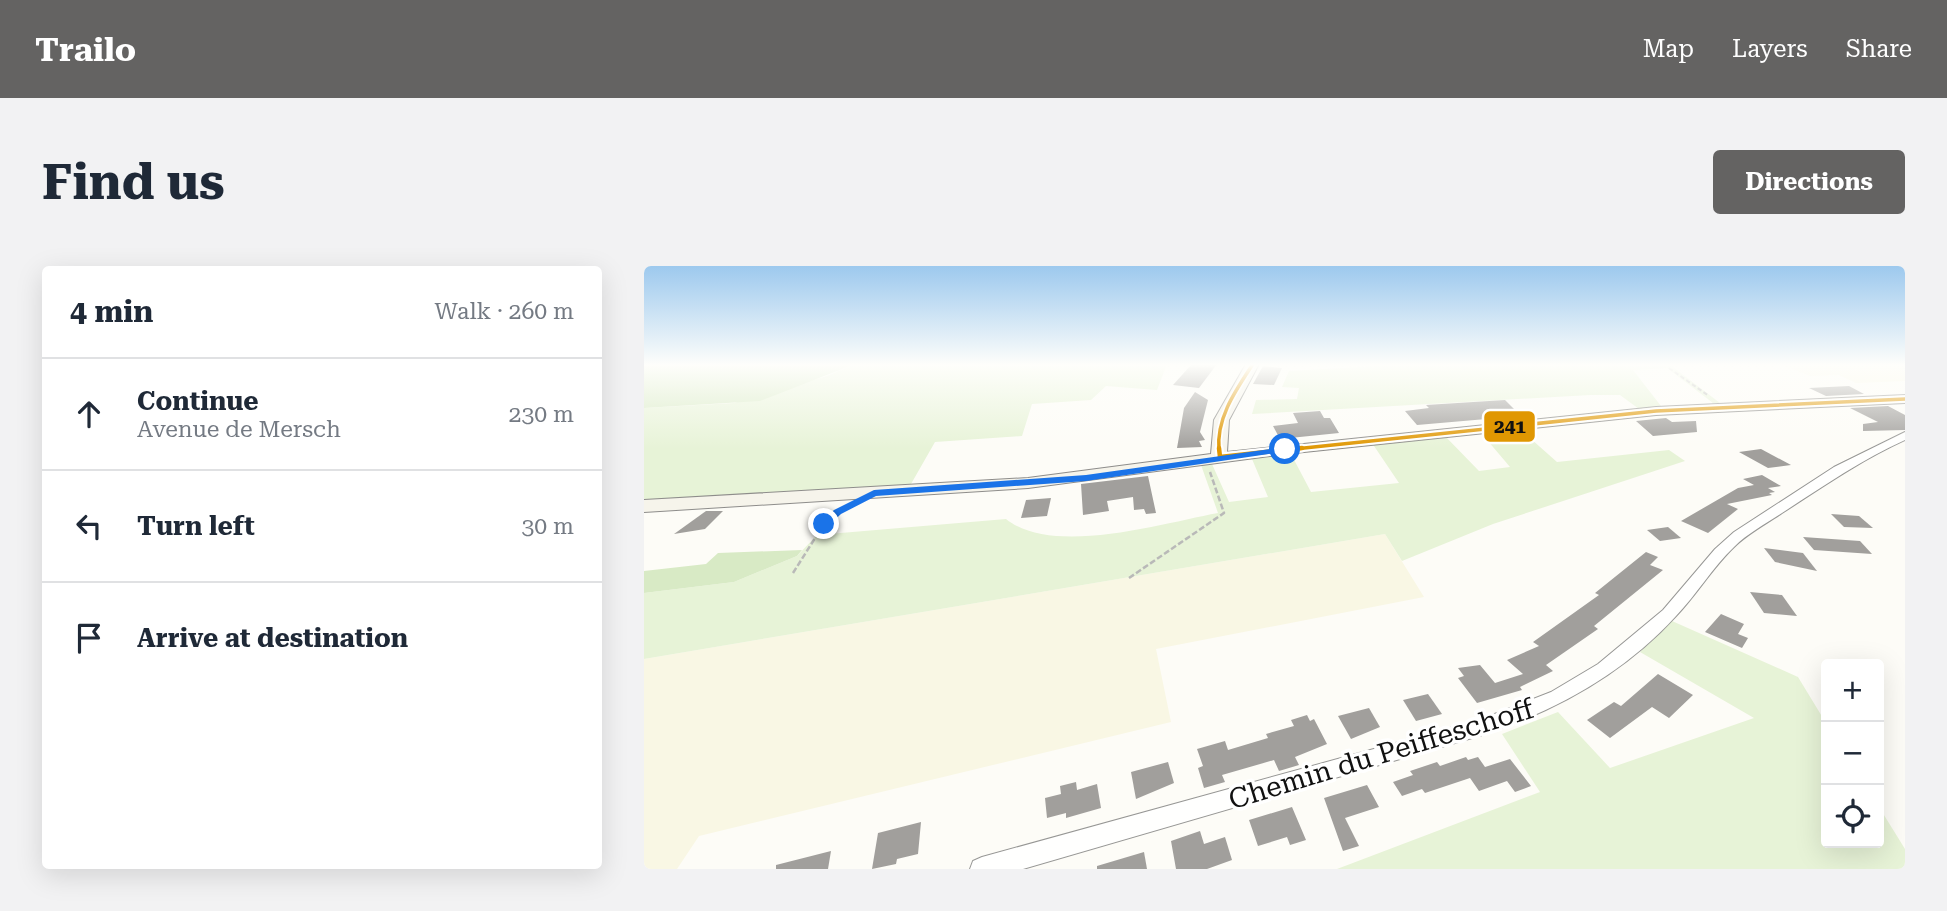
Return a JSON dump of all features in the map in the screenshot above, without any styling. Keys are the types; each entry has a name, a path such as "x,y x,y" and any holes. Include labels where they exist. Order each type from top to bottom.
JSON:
{"main road":[{"path":"1212,458 1225,412 1237,392"},
{"path":"644,506 1028,483 1086,478 1212,458 1723,407 1905,399"}],"street":[{"name":"Chemin du Peiffeschoff","path":"982,869 1493,724 1555,701 1586,682 1643,639 1670,613 1727,545 1746,530 1859,458 1905,436"}],"path":[{"path":"1703,392 1723,407"},
{"path":"1129,578 1224,513 1212,458"},
{"path":"793,573 824,524 850,506"}],"shaded area":[{"path":"1385,534 1424,597 1156,649 1171,722 699,836 677,869 644,869 644,659"}],"green space":[{"path":"644,392 783,392 760,401 644,408"},
{"path":"771,392 1099,392 1091,400 1032,404 1022,436 935,442 911,484 948,482 945,489 644,506 644,408 734,403"},
{"path":"1298,392 1650,392 1661,406 1639,409 1620,395 1590,395 1252,414 1256,400 1297,399"},
{"path":"1699,392 1706,392 1720,403 1713,403"},
{"path":"1521,430 1557,462 1669,450 1685,461 1493,524 1402,561 1385,534 644,659 644,593 734,582 797,556 817,535 1006,519 1026,530 1051,536 1109,534 1218,513 1201,465 1212,464 1229,502 1268,497 1252,459 1291,454 1311,492 1399,483 1372,443 1445,436 1479,471 1510,467 1482,434"},
{"path":"802,550 797,556 734,582 644,593 644,571 706,564 718,553"},
{"path":"1672,621 1798,677 1821,715 1821,848 1884,848 1884,815 1905,849 1905,869 1337,869 1540,792 1502,734 1558,712 1610,768 1754,718 1640,652"}],"building":[{"path":"1195,392 1208,400 1200,432 1205,440 1199,441 1202,447 1177,448 1184,408"},
{"path":"1818,392 1864,394 1826,396"},
{"path":"1505,400 1521,416 1417,425 1405,411 1429,408 1426,405"},
{"path":"1888,406 1905,415 1905,430 1863,431 1863,424 1878,422 1850,408"},
{"path":"1320,411 1324,418 1330,418 1339,433 1280,439 1273,426 1298,423 1293,413"},
{"path":"1666,418 1672,422 1696,421 1697,432 1653,436 1636,421"},
{"path":"1761,449 1791,465 1768,468 1739,452"},
{"path":"1762,475 1781,486 1768,488 1775,492 1769,493 1772,495 1727,504 1738,509 1708,533 1681,521 1738,488 1754,485 1743,479"},
{"path":"1148,476 1156,513 1146,514 1144,509 1134,510 1133,497 1107,501 1109,511 1083,515 1081,484"},
{"path":"1051,498 1047,516 1021,518 1026,500"},
{"path":"706,511 723,511 705,529 674,534"},
{"path":"1831,514 1859,516 1873,528 1844,527"},
{"path":"1668,527 1681,538 1660,541 1647,530"},
{"path":"1803,537 1860,541 1872,554 1814,550"},
{"path":"1764,548 1803,553 1817,571 1775,562"},
{"path":"1646,552 1658,557 1650,565 1663,570 1594,626 1598,629 1546,665 1553,671 1520,687 1522,690 1477,703 1458,678 1464,676 1458,668 1480,665 1495,683 1523,674 1507,660 1539,646 1533,642 1599,595 1595,593"},
{"path":"1750,592 1782,595 1797,616 1764,613"},
{"path":"1721,614 1744,624 1738,634 1748,638 1742,648 1705,632"},
{"path":"1658,674 1693,695 1669,718 1652,707 1610,738 1587,720 1614,702 1621,706"},
{"path":"1428,694 1442,714 1416,721 1403,700"},
{"path":"1369,708 1380,727 1351,739 1338,716"},
{"path":"1307,715 1310,721 1314,719 1327,744 1295,757 1299,765 1279,771 1274,760 1222,775 1225,782 1204,788 1198,768 1203,766 1197,749 1225,741 1228,750 1268,738 1266,734 1294,726 1291,720"},
{"path":"1466,757 1468,760 1478,757 1485,767 1510,759 1531,786 1515,792 1507,781 1479,791 1470,778 1425,793 1422,789 1402,796 1393,782 1413,775 1410,771 1437,762 1440,766"},
{"path":"1168,762 1174,783 1136,799 1131,772"},
{"path":"1076,782 1077,790 1097,784 1101,808 1066,818 1066,813 1047,818 1045,798 1061,794 1060,786"},
{"path":"1367,785 1379,807 1345,818 1359,846 1343,851 1324,798"},
{"path":"1292,807 1306,840 1290,845 1287,837 1258,846 1249,820"},
{"path":"921,822 918,854 897,859 896,864 872,869 878,833"},
{"path":"1200,831 1204,844 1225,837 1232,860 1207,869 1176,869 1171,841"},
{"path":"831,851 828,869 776,869 776,865"},
{"path":"1144,852 1147,869 1097,869 1097,866"}],"transit line":[{"name":"241","path":"1220,457 1222,419 1235,392"},
{"name":"241","path":"1220,457 1656,411 1905,399"}],"route":[{"path":"824,524 838,512 874,493 1086,478 1285,449"}]}
